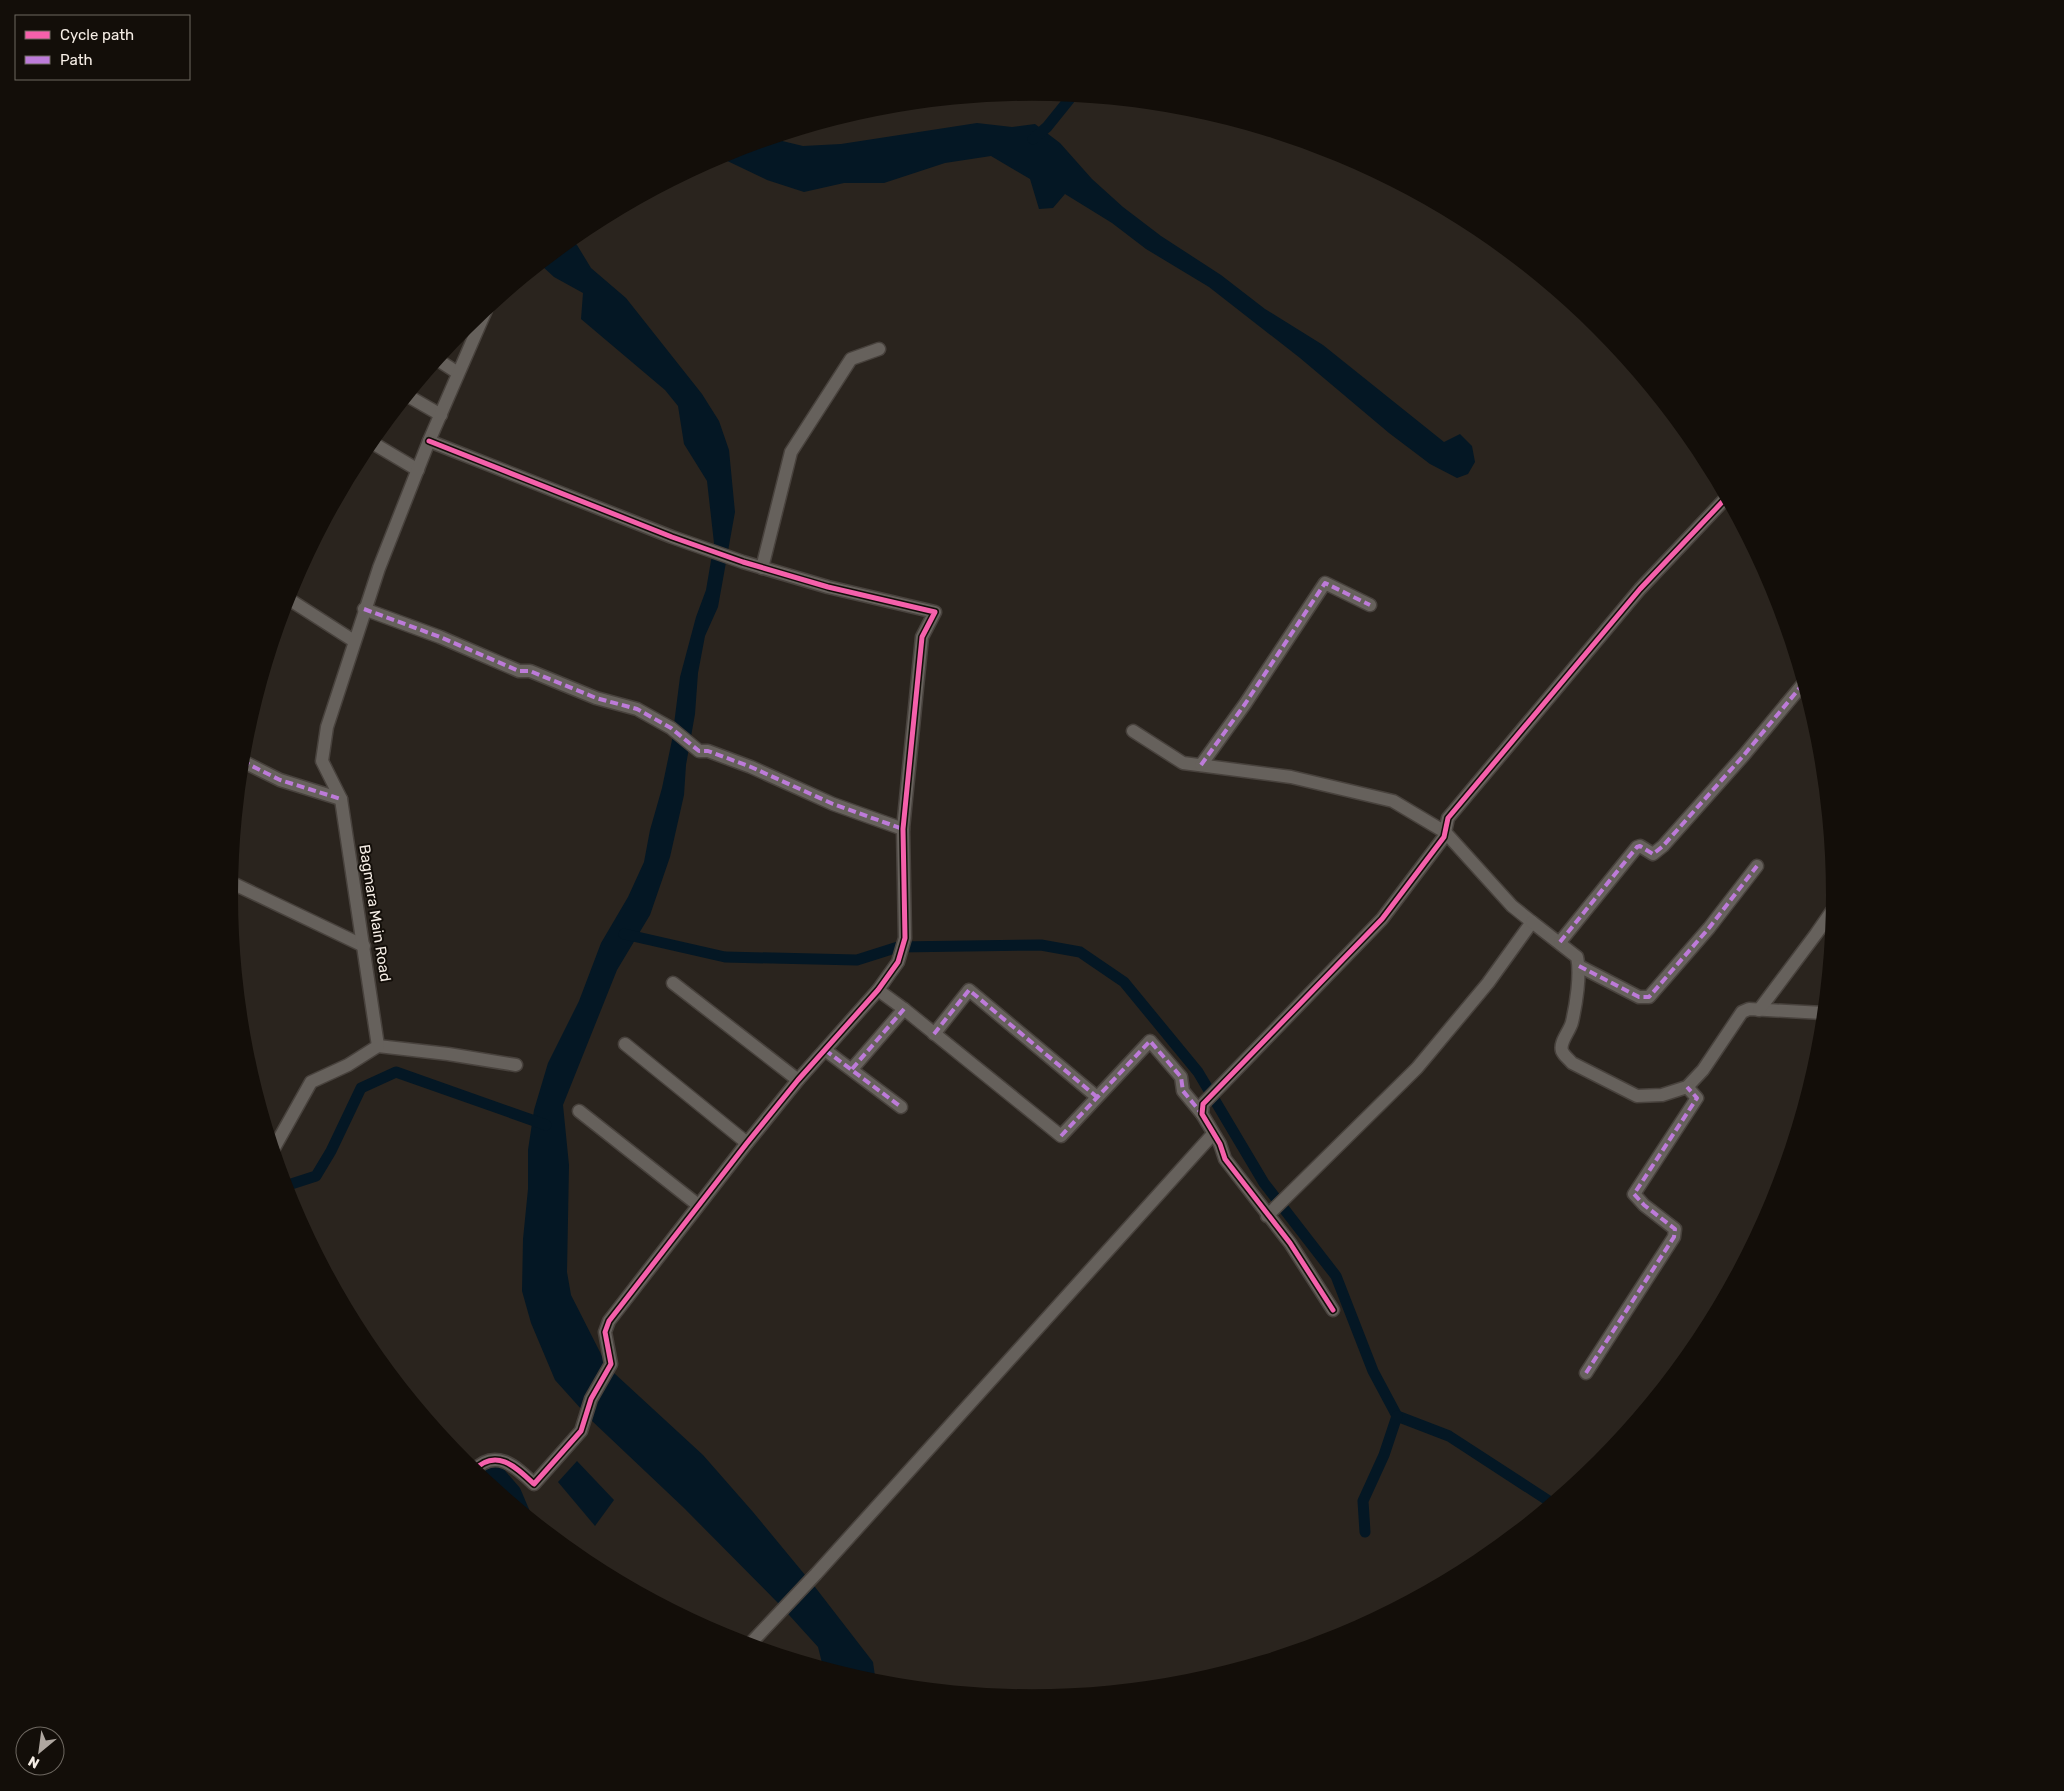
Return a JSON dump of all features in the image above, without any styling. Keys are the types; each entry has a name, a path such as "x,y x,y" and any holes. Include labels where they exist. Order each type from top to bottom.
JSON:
{"street":[{"name":"Bagmara Main Road","path":"378,1046 341,799 322,761 327,727 364,609 429,441 479,325"},
{"path":"762,568 791,452 851,359 879,349"},
{"path":"443,363 458,373"},
{"path":"413,399 440,416"},
{"path":"429,441 744,562 828,587 935,612 922,637 903,829 905,938 898,962 878,990 798,1080 747,1143 609,1321 605,1332 610,1364 592,1398 581,1431 534,1484 505,1461 488,1461 479,1465"},
{"path":"378,446 418,470"},
{"path":"1203,1109 1222,1084 1382,919 1444,838 1448,818 1640,589 1722,502"},
{"path":"1201,765 1245,704 1325,583 1370,605"},
{"path":"294,603 354,641"},
{"path":"364,609 440,637 519,671 530,671 596,698 637,709 671,728 699,751 708,751 752,767 833,804 903,829"},
{"path":"1560,942 1638,847 1640,846 1653,854 1663,846 1799,689"},
{"path":"1132,731 1183,763 1291,777 1393,801 1445,832 1512,906 1577,957 1579,966 1572,1024 1562,1044 1562,1050 1566,1057 1572,1063 1637,1096 1662,1095 1687,1087 1703,1070 1742,1012 1749,1009 1817,1013"},
{"path":"249,765 280,780 341,799"},
{"path":"1579,966 1639,997 1649,996 1709,928 1756,866"},
{"path":"238,886 364,946"},
{"path":"1760,1010 1826,920"},
{"path":"1267,1216 1417,1068 1488,983 1532,922"},
{"path":"673,983 798,1080"},
{"path":"878,990 904,1008 1061,1136 1150,1040 1181,1077 1183,1091 1203,1109 1213,1134 1220,1144 1224,1160 1290,1243 1333,1310"},
{"path":"934,1034 969,990 1097,1097"},
{"path":"852,1069 904,1008"},
{"path":"625,1044 747,1143"},
{"path":"277,1142 311,1082 348,1065 378,1046 448,1054 516,1065"},
{"path":"825,1050 900,1107"},
{"path":"1586,1373 1674,1237 1675,1229 1644,1205 1634,1194 1697,1098 1687,1087"},
{"path":"579,1111 698,1205"},
{"path":"754,1639 816,1574 1213,1134"}],"water":[{"path":"977,123 1012,127 1035,124 1060,143 1092,179 1123,207 1161,236 1221,275 1265,309 1323,345 1444,442 1460,434 1472,446 1475,462 1468,474 1457,478 1430,464 1209,287 1146,249 1112,223 1065,194 1053,208 1039,209 1030,179 991,156 945,163 884,183 844,183 804,192 767,180 729,162 783,141 803,146 841,144"},
{"path":"577,245 591,268 626,298 702,394 719,421 729,450 735,512 718,607 705,636 698,673 695,714 686,765 684,795 670,857 650,915 617,970 563,1105 569,1165 567,1272 571,1295 602,1356 614,1373 703,1455 753,1512 815,1587 873,1662 875,1673 822,1662 818,1647 780,1605 684,1508 591,1420 555,1380 531,1323 522,1291 523,1239 528,1189 528,1150 534,1110 548,1063 579,1001 601,943 628,897 644,862 672,740 680,677 696,617 706,590 714,543 707,481 684,444 678,406 665,390 581,319 583,293 554,277 544,268"},
{"path":"577,1461 614,1500 595,1526 558,1482"},
{"path":"501,1466 520,1488 530,1511 508,1493 481,1467"}],"waterway":[{"path":"1033,139 1047,127 1067,102"},
{"path":"624,934 725,957 857,960 898,947 1041,945 1080,952 1124,982 1198,1072 1264,1183 1336,1276 1373,1371 1397,1416 1449,1436 1547,1500"},
{"path":"292,1184 316,1176 331,1151 361,1088 396,1072 546,1125"},
{"path":"1365,1532 1363,1501 1384,1455 1397,1416"}],"marked path":[{"path":"1201,765 1245,704 1325,583 1370,605"},
{"path":"364,609 440,637 519,671 530,671 596,698 637,709 671,728 699,751 708,751 751,767 833,804 903,829"},
{"path":"1560,942 1637,847 1640,846 1653,854 1663,846 1744,755 1799,689"},
{"path":"249,765 280,780 341,799"},
{"path":"1579,966 1639,997 1649,997 1709,928 1757,866"},
{"path":"934,1034 969,990 1097,1097"},
{"path":"852,1069 904,1009"},
{"path":"1061,1136 1150,1041 1181,1077 1183,1091 1202,1114"},
{"path":"825,1050 901,1107"},
{"path":"1586,1373 1674,1237 1675,1229 1644,1205 1634,1194 1697,1098 1687,1087"}],"cycle path":[{"path":"429,441 672,537 743,562 828,587 935,612 922,637 903,829 905,938 898,962 878,990 798,1080 747,1143 609,1321 605,1332 611,1364 591,1399 581,1431 534,1484 520,1471 505,1462 498,1460 490,1461 479,1466"},
{"path":"1333,1310 1290,1243 1225,1159 1220,1144 1202,1114 1203,1104 1382,919 1444,837 1448,818 1640,589 1722,502"}]}
